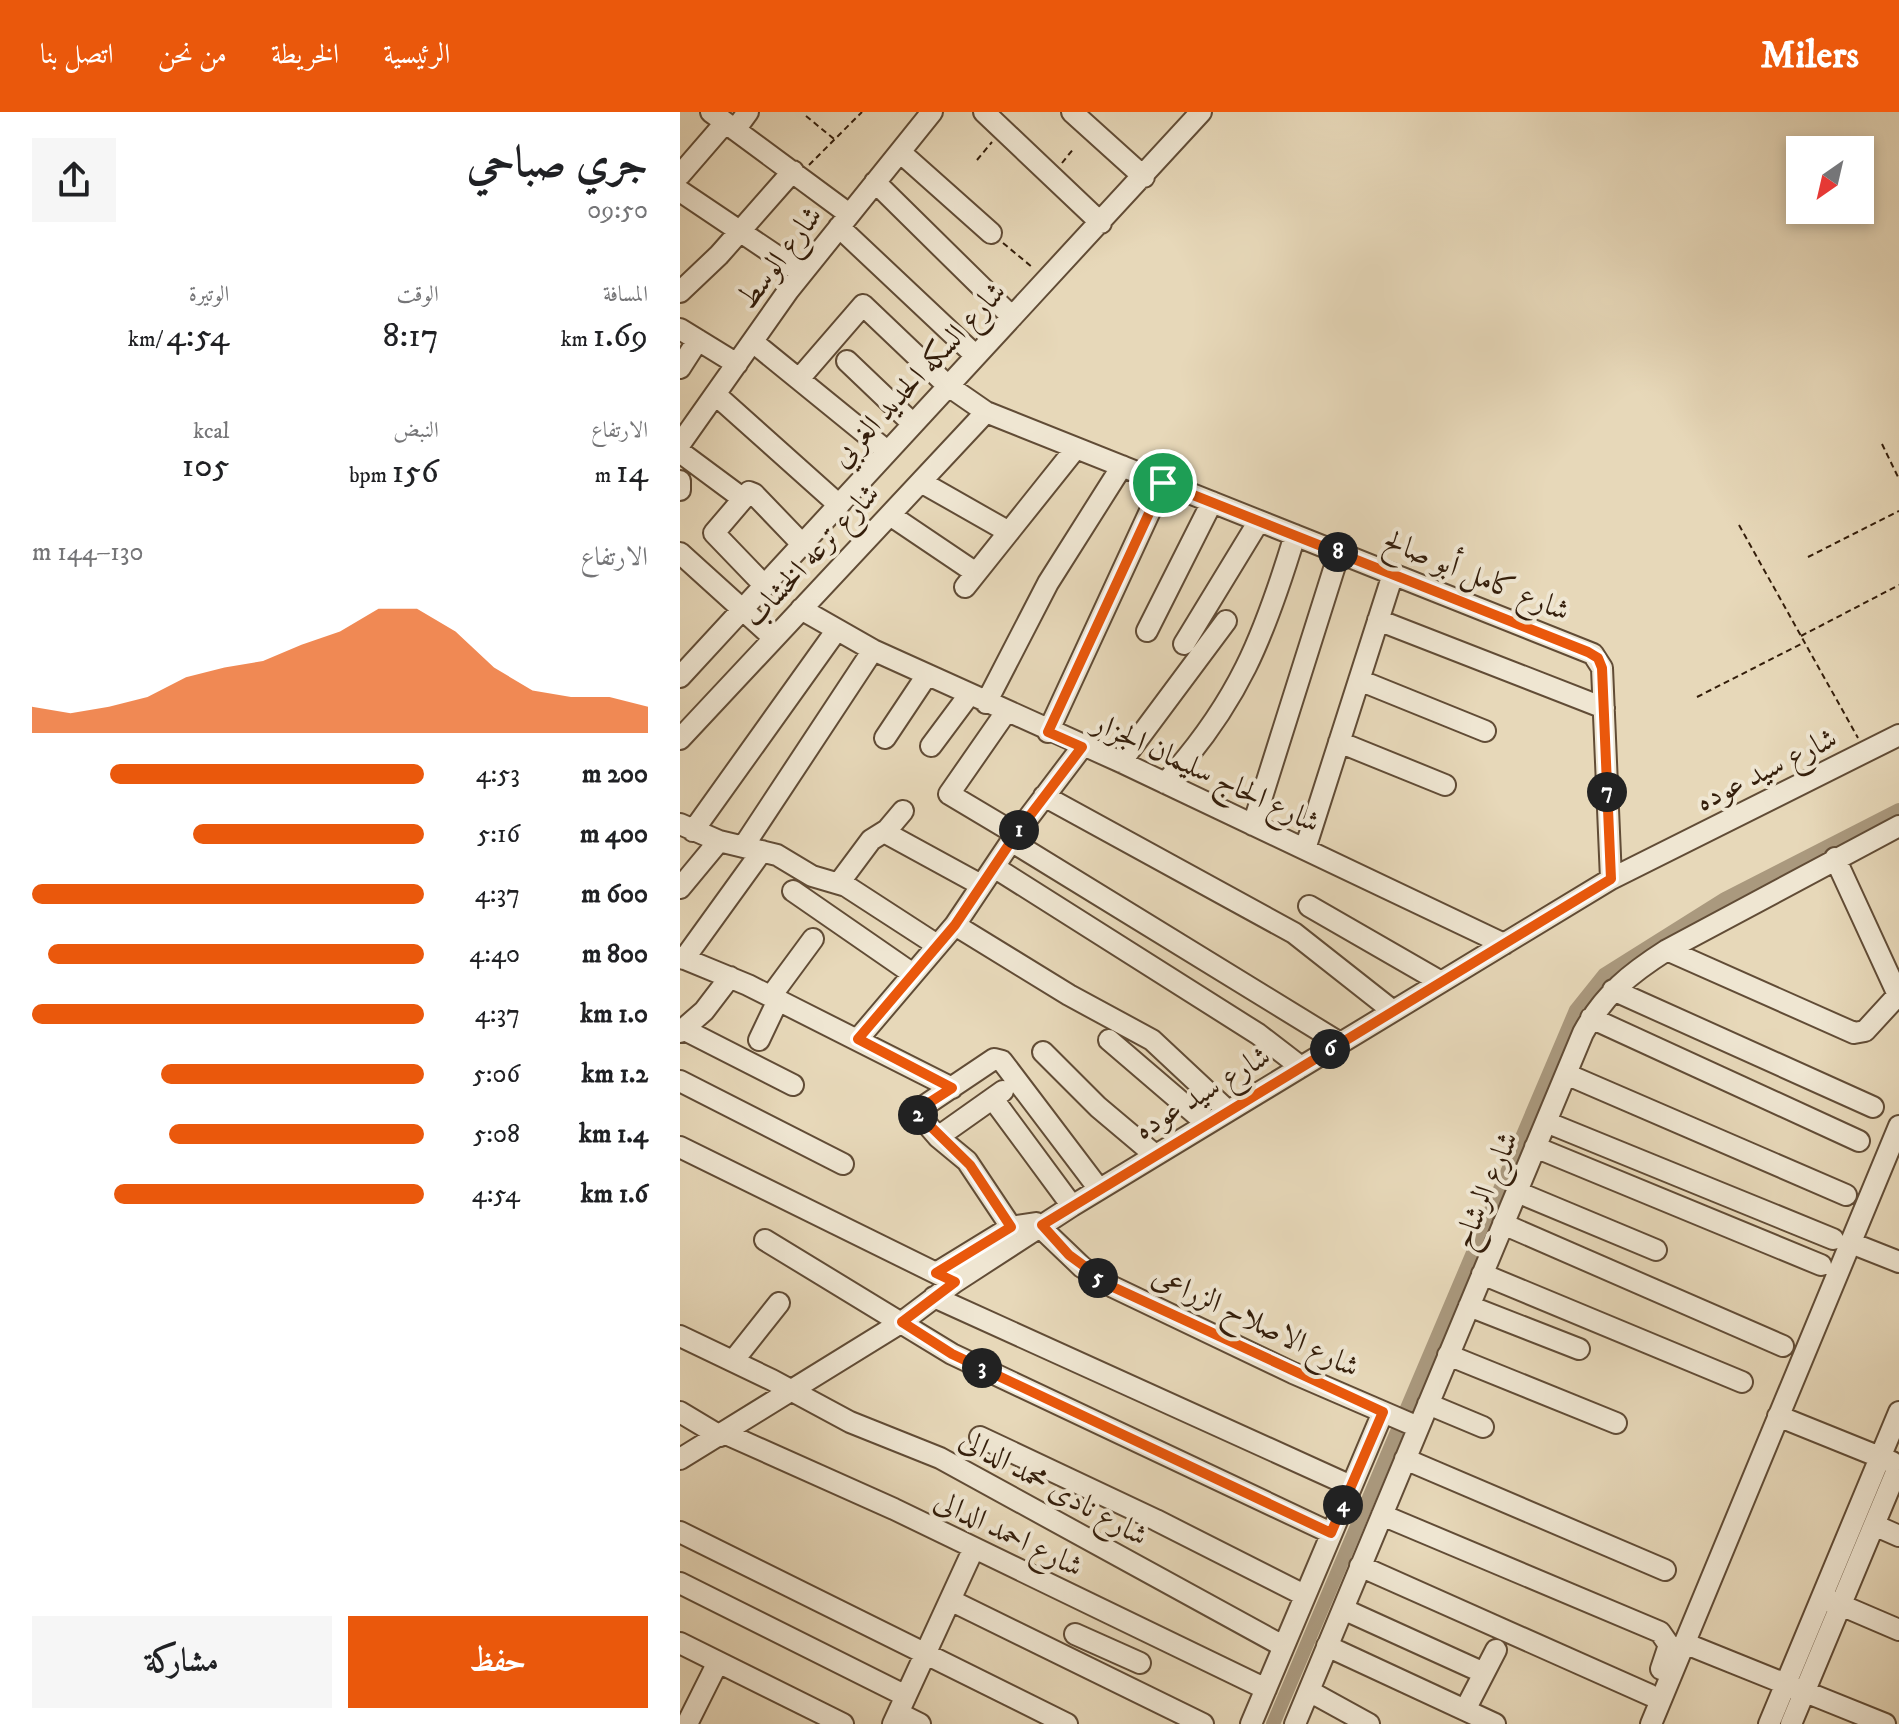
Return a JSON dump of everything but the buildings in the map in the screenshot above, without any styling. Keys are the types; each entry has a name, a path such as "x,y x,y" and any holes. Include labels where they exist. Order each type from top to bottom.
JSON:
{"street":[{"path":"680,175 724,122 748,112"},
{"path":"984,112 1101,223"},
{"path":"1072,112 1097,119 1144,177"},
{"name":"شارع السكه الحديد الغربي","path":"684,667 765,586 947,385 1144,177 1199,113"},
{"name":"شارع الوسط","path":"680,444 802,273 900,152 922,116"},
{"path":"724,122 796,173 975,355"},
{"path":"900,152 991,233"},
{"name":"شارع الوسط","path":"680,292 688,272 739,232 796,173"},
{"path":"875,182 1012,317"},
{"path":"680,191 802,273"},
{"name":"شارع كامل أبو صالح","path":"799,379 863,305 947,385 986,412 1588,652 1598,658 1602,668 1604,708"},
{"path":"680,329 737,364"},
{"path":"680,368 698,340"},
{"path":"753,342 887,451"},
{"path":"847,361 912,423"},
{"path":"716,395 839,505"},
{"name":"شارع ترعه الخشاب","path":"680,739 986,412"},
{"path":"890,515 971,580 1076,448"},
{"path":"680,452 742,498"},
{"path":"931,746 978,699 1122,466"},
{"path":"680,481 680,490"},
{"path":"921,482 1009,532"},
{"path":"1048,732 1163,483"},
{"path":"765,586 713,531 742,498 749,492 754,494 802,544"},
{"path":"1147,631 1212,502"},
{"path":"1184,644 1259,521"},
{"path":"1165,783 1196,749 1249,667 1268,622 1295,535"},
{"path":"1253,825 1339,553"},
{"path":"682,560 774,638"},
{"path":"1305,849 1393,574"},
{"name":"شارع الحاج سليمان الجزار","path":"801,609 873,650 1048,732 1121,762 1504,944"},
{"path":"1378,620 1604,708 1611,879"},
{"path":"1121,762 1226,621"},
{"path":"836,631 686,828 752,849 812,876 839,883 937,945"},
{"path":"873,650 682,958 774,998 952,1088"},
{"path":"885,738 927,675"},
{"path":"1359,680 1485,731"},
{"path":"1006,712 949,794 1013,838 1340,1043"},
{"name":"شارع سيد عوده","path":"680,1459 790,1392 828,1364 902,1322 955,1282 1099,1189 1611,879 1899,735"},
{"path":"1339,742 1445,785"},
{"path":"858,1039 955,925 1013,838 1082,747"},
{"path":"1044,796 1294,933 1393,1011"},
{"path":"839,883 871,840 884,832 903,811"},
{"name":"شارع الرشاح","path":"1295,1724 1591,1018 1613,990 1667,950 1899,826"},
{"path":"884,832 981,885"},
{"path":"680,888 719,841"},
{"path":"1667,950 1854,1033 1865,1031 1898,996 1835,858"},
{"path":"994,867 1258,1034 1301,1067"},
{"path":"793,891 913,974"},
{"path":"1309,906 1441,982"},
{"path":"955,925 1069,995 1152,1040 1228,1111"},
{"path":"759,1040 774,998 813,939"},
{"path":"730,977 704,1011 682,1030 793,1085"},
{"path":"1613,990 1873,1107"},
{"path":"1591,1018 1859,1141"},
{"path":"1109,1040 1207,1124"},
{"path":"1043,1052 1098,1107 1155,1155"},
{"path":"1011,1227 970,1165 938,1137 918,1112 996,1059 1017,1081 1099,1189"},
{"path":"1566,1074 1846,1195"},
{"path":"680,1081 843,1164"},
{"path":"938,1137 1017,1081"},
{"path":"993,1099 1072,1206"},
{"path":"1546,1122 1899,1262"},
{"path":"1651,1724 1778,1416 1842,1241 1892,1164 1899,1126"},
{"path":"680,1147 955,1282"},
{"path":"1535,1147 1821,1265"},
{"path":"1517,1192 1656,1250"},
{"path":"936,1273 1011,1227 1029,1222 1042,1225"},
{"path":"1503,1224 1783,1346"},
{"name":"شارع الاصلاح الزراعى","path":"1042,1225 1075,1261 1113,1287 1418,1427"},
{"path":"765,1240 952,1354 1331,1533"},
{"path":"1482,1274 1742,1382"},
{"path":"934,1297 1351,1486"},
{"path":"733,1361 779,1303"},
{"path":"1469,1306 1579,1349"},
{"name":"شارع نادى محمد الدالى","path":"680,1336 855,1425 940,1458 1283,1646"},
{"path":"1448,1355 1616,1423"},
{"path":"1428,1404 1483,1427"},
{"name":"شارع احمد الدالى","path":"680,1412 722,1435 894,1509 973,1550 1266,1689"},
{"path":"1251,1724 1383,1412"},
{"path":"1832,1601 1874,1525 1893,1462 1899,1412"},
{"path":"1778,1416 1893,1462"},
{"path":"980,1437 1156,1520 1304,1595"},
{"path":"1405,1459 1665,1570"},
{"path":"1769,1724 1795,1688 1893,1462"},
{"path":"1382,1515 1660,1632 1667,1640 1668,1651 1637,1724"},
{"path":"1874,1525 1899,1536"},
{"path":"680,1532 1067,1724"},
{"path":"899,1711 973,1550"},
{"path":"1360,1566 1650,1695"},
{"path":"680,1583 920,1724"},
{"path":"950,1600 1203,1724"},
{"path":"1832,1601 1899,1630"},
{"path":"1343,1609 1484,1673"},
{"path":"1075,1634 1140,1663"},
{"path":"1128,1687 1154,1636"},
{"path":"680,1643 843,1724"},
{"path":"1684,1643 1885,1724"},
{"path":"1327,1646 1495,1724"},
{"path":"1465,1710 1496,1650"},
{"path":"687,1724 718,1662"},
{"path":"1791,1724 1795,1688"},
{"path":"1309,1691 1369,1724"}],"path":[{"path":"796,173 862,112"},
{"path":"806,116 835,139"},
{"path":"977,160 1002,130"},
{"path":"991,233 1047,279"},
{"path":"1882,444 1899,479"},
{"path":"1808,557 1899,511"},
{"path":"1739,525 1866,753"},
{"path":"1800,636 1899,585"},
{"path":"1697,697 1804,642"}],"waterway":[{"path":"1273,1724 1576,1010 1604,975 1725,899 1899,810"}],"route":[{"path":"1163,483 1593,654 1602,668 1611,879 1042,1225 1082,1267 1113,1287 1293,1373 1383,1412 1331,1533 952,1354 902,1322 955,1282 936,1273 1011,1227 970,1165 938,1137 918,1114 921,1108 952,1088 858,1039 955,925 1016,834 1082,747 1048,732 1163,483"}]}
